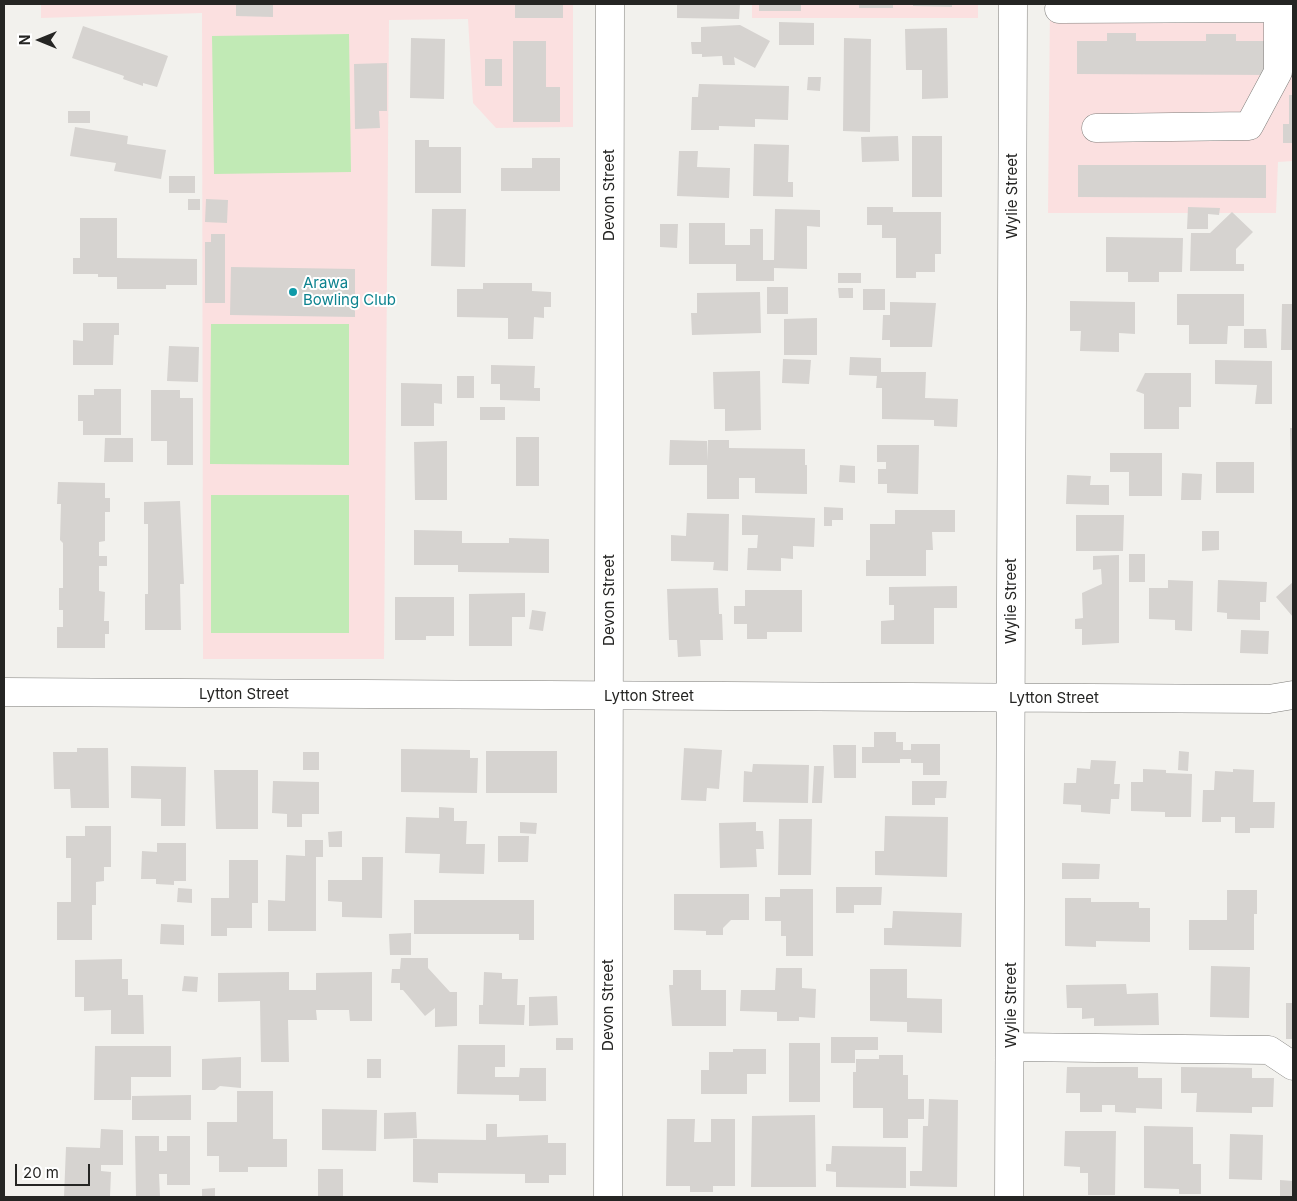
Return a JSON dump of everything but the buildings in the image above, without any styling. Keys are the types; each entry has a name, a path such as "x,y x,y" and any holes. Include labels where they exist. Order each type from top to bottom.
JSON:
{"street":[{"name":"Devon Street","path":"608,1197 610,4"},
{"name":"Wylie Street","path":"1009,1197 1013,4"},
{"path":"1059,9 1278,6 1278,72 1249,126 1096,128"},
{"name":"Lytton Street","path":"4,692 609,697 1269,699 1293,695"},
{"path":"1011,1047 1269,1050 1293,1066"}],"shaded area":[{"path":"41,4 573,4 573,127 496,128 473,103 468,19 389,20 384,659 203,659 202,13 41,18"},
{"path":"752,4 978,4 978,18 752,18"},
{"path":"1050,4 1293,4 1293,161 1278,162 1276,213 1048,213"}],"green space":[{"path":"349,34 351,172 214,174 212,36"},
{"path":"211,324 349,324 349,465 210,464"},
{"path":"211,495 349,495 349,633 211,633"}],"place":[{"name":"Arawa Bowling Club","path":"293,292"}]}
